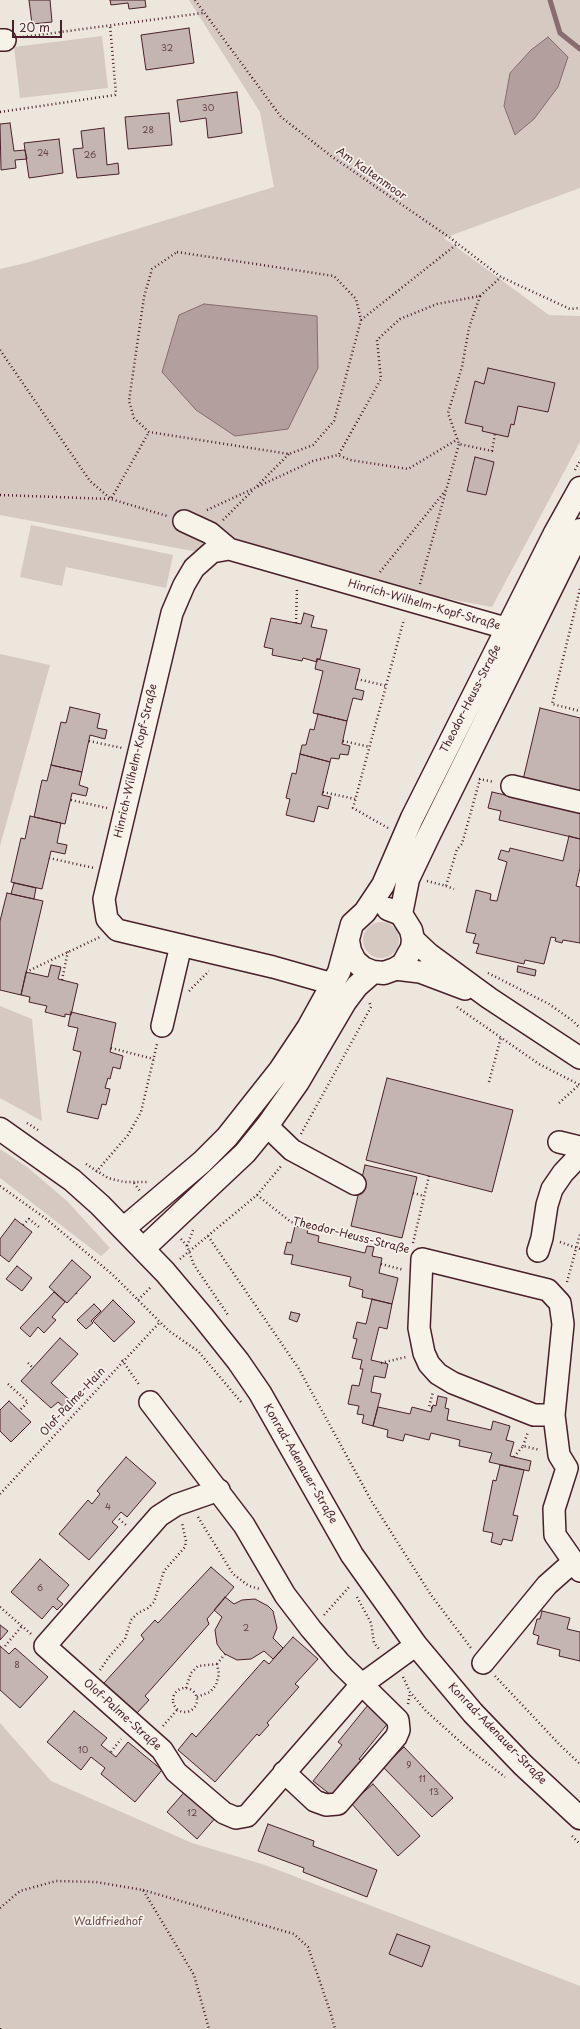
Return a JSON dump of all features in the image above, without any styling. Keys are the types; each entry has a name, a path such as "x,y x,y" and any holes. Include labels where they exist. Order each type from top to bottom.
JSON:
{"main road":[{"name":"Theodor-Heuss-Straße","path":"123,1229 202,1162 227,1137 280,1070 308,1028 339,972 352,924 365,912 383,885 412,818 507,628 580,488"},
{"name":"Theodor-Heuss-Straße","path":"401,914 404,891 411,872 580,530"},
{"path":"348,941 350,951 355,961 363,968 373,972 384,973 395,969 409,957 413,939 412,930 401,914 389,909 377,908 365,912"},
{"path":"143,1249 245,1153 267,1126 298,1082 345,1002 357,986 373,972"},
{"name":"Konrad-Adenauer-Straße","path":"0,1129 72,1180 143,1249 203,1317 238,1361 270,1412 352,1555 416,1645 473,1713 524,1765 580,1818"}],"street":[{"name":"Hinrich-Wilhelm-Kopf-Straße","path":"184,521 210,533 229,549 528,634"},
{"name":"Hinrich-Wilhelm-Kopf-Straße","path":"117,930 107,919 104,900 172,613 184,585 194,568 212,552 229,549"},
{"path":"512,786 580,802"},
{"path":"117,930 274,967 333,984"},
{"path":"413,939 429,954 489,998 580,1058"},
{"path":"162,1026 181,945"},
{"path":"395,969 420,972 489,998"},
{"path":"558,1043 580,1062"},
{"path":"267,1126 292,1150 355,1184"},
{"path":"559,1142 580,1147"},
{"path":"538,1251 542,1238 547,1205 552,1189 563,1173 580,1155"},
{"path":"483,1663 547,1585 577,1566 556,1535 554,1509 569,1466 554,1416 563,1324 560,1303 548,1290 418,1261 419,1328 424,1353 429,1364 438,1374 453,1383 534,1415 554,1416"},
{"path":"150,1402 219,1490 244,1525 285,1595 311,1629 361,1684 398,1720 399,1730 396,1737 338,1804 326,1805 315,1801 284,1772"},
{"path":"45,1646 159,1516 168,1509 191,1504 219,1490"},
{"name":"Olof-Palme-Straße","path":"45,1646 162,1750 176,1772 224,1813 236,1818 247,1816 361,1684 416,1645"}],"path":[{"name":"Am Kaltenmoor","path":"194,0 281,117 331,156 457,244 501,277 570,309 580,308"},
{"path":"2,40 203,13"},
{"path":"0,112 115,96 110,26"},
{"path":"361,320 457,244"},
{"path":"210,533 289,454 313,445 334,421 361,320 356,299 334,276 177,252 152,269 144,297 129,401 134,418 149,432 289,454"},
{"path":"390,829 352,808 460,444 448,413 462,367 469,328 480,296 501,277"},
{"path":"338,454 381,378 377,340 400,319 437,304 480,296"},
{"path":"0,350 90,481 111,499"},
{"path":"111,499 149,432"},
{"path":"460,444 492,451 495,434"},
{"path":"0,495 111,499 184,521 313,461 338,454 350,460 408,469 458,439"},
{"path":"367,589 447,488"},
{"path":"296,623 298,569"},
{"path":"580,589 552,704 580,711"},
{"path":"358,679 387,686"},
{"path":"89,741 138,752"},
{"path":"343,741 370,747"},
{"path":"446,886 456,849 462,844 480,779"},
{"path":"323,792 355,799"},
{"path":"71,800 124,812"},
{"path":"49,858 110,871"},
{"path":"424,880 454,889"},
{"path":"26,972 68,951 117,930"},
{"path":"62,980 68,951"},
{"path":"169,996 178,996 192,990 213,967"},
{"path":"484,970 549,1004 574,1021 580,1028"},
{"path":"451,1004 502,1037 539,1064 580,1084 559,1103"},
{"path":"96,1172 128,1135 141,1112 162,1026"},
{"path":"489,1082 502,1037"},
{"path":"111,1048 154,1059"},
{"path":"23,1120 41,1132"},
{"path":"84,1163 96,1172 108,1178 134,1183"},
{"path":"381,1264 418,1261 424,1196 429,1176"},
{"name":"Olof-Palme-Hain","path":"0,1186 46,1218 113,1276 160,1322 122,1360 0,1494"},
{"path":"413,1193 424,1196"},
{"name":"Theodor-Heuss-Straße","path":"257,1195 291,1222 418,1261"},
{"path":"23,1225 29,1219 39,1226"},
{"path":"560,1303 580,1234"},
{"path":"208,1236 299,1369 372,1502 423,1582 483,1663 580,1764"},
{"path":"187,1246 194,1265 232,1321"},
{"path":"381,1362 424,1353"},
{"path":"122,1360 150,1402"},
{"path":"28,1363 32,1368"},
{"path":"8,1384 28,1402 19,1410"},
{"path":"514,1457 523,1446 569,1466"},
{"path":"92,1688 103,1664 124,1639 131,1620 154,1602 164,1571 185,1547 183,1517 191,1504 233,1574 249,1586 285,1595"},
{"path":"311,1629 350,1586"},
{"path":"0,1607 45,1646"},
{"path":"5,1646 22,1626"},
{"path":"197,1697 210,1692 216,1685 219,1674 217,1664 225,1654"},
{"path":"186,1688 191,1673 198,1666 217,1664"},
{"path":"186,1688 194,1691 197,1697 197,1704 194,1709 189,1712 177,1710 174,1706 174,1695 177,1691 186,1688"},
{"path":"0,1908 20,1891 56,1881 96,1882 143,1890 294,1934 308,1947 335,2029"},
{"path":"143,1890 194,1975 209,2029"}],"green space":[{"path":"189,0 580,0 580,188 444,238 549,315 580,316 580,442 492,607 0,515 0,269 26,263 274,187 260,112","holes":["510,73 515,135 505,106"]},
{"path":"102,36 108,88 20,98 14,47"},
{"path":"31,525 173,555 166,588 66,567 62,586 20,577"},
{"path":"0,654 50,665 0,846"},
{"path":"381,922 391,925 396,930 399,940 396,950 391,955 381,958 371,955 366,950 363,940 366,930 371,925"},
{"path":"0,1006 32,1019 42,1121 0,1098"},
{"path":"0,1149 27,1167 67,1201 110,1248 101,1256 0,1178"},
{"name":"Waldfriedhof","path":"0,1723 51,1781 192,1843 265,1865 580,1986 580,2029 0,2029"}],"shaded area":[{"path":"548,37 568,57 558,87 534,119 515,135 504,106 510,73 531,50"},
{"path":"204,304 317,316 318,368 288,429 235,436 196,410 162,372 179,315"}],"building":[{"path":"29,0 50,0 52,22 32,24"},
{"path":"110,0 145,0 146,7 129,9 128,3 111,5"},
{"path":"189,28 194,63 146,70 141,35"},
{"path":"237,92 242,133 208,138 206,118 180,122 177,100"},
{"path":"169,113 172,145 128,149 125,117"},
{"path":"10,123 14,151 25,150 27,159 15,160 16,168 1,170 0,124"},
{"path":"104,128 107,165 118,163 119,174 77,178 73,149 83,148 81,131"},
{"path":"59,139 63,173 29,178 24,143"},
{"path":"488,368 555,383 548,412 518,406 514,425 511,424 508,437 482,431 483,427 465,423 475,381 484,384"},
{"path":"475,457 494,462 486,495 467,491"},
{"path":"304,613 314,616 311,627 327,630 320,659 317,659 317,662 303,658 302,661 272,655 273,649 264,647 271,618 301,624"},
{"path":"317,659 360,669 355,689 364,691 362,700 353,698 347,721 313,713 323,671 315,669"},
{"path":"70,707 100,714 97,728 107,730 105,739 90,735 82,772 51,765 61,722 66,723"},
{"path":"540,708 580,718 580,797 522,784"},
{"path":"318,714 347,721 342,744 350,746 348,755 340,754 339,759 331,758 330,762 300,754 302,745 306,745 310,729 314,730"},
{"path":"300,754 330,762 322,795 331,797 328,809 318,806 314,822 286,815 290,799 286,798 292,773 296,774"},
{"path":"51,765 82,772 79,785 88,788 86,796 72,793 65,824 34,817 42,780 47,781"},
{"path":"492,792 580,812 580,839 499,820 501,811 488,808"},
{"path":"30,816 61,823 57,843 67,845 65,854 51,851 42,889 11,882 21,838 25,839"},
{"path":"569,836 580,839 580,868 576,886 580,887 580,943 563,940 562,943 555,941 556,938 551,937 544,964 525,960 524,964 476,953 479,944 473,943 476,934 466,932 476,890 491,894 490,900 497,901 507,862 498,859 501,850 509,852 510,848 563,861"},
{"path":"14,883 36,888 34,899 11,894"},
{"path":"7,893 43,901 21,995 0,990 0,921"},
{"path":"51,965 61,967 58,979 78,984 71,1015 65,1014 65,1017 45,1012 47,1006 29,1002 30,997 21,995 26,972 48,977"},
{"path":"518,966 536,970 535,976 517,972"},
{"path":"71,1012 116,1023 110,1052 123,1056 120,1069 113,1067 110,1079 108,1078 105,1088 110,1089 106,1105 102,1104 98,1119 67,1112 81,1052 73,1050 78,1028 68,1026"},
{"path":"387,1078 513,1110 492,1192 366,1160"},
{"path":"365,1165 417,1177 402,1238 351,1226"},
{"path":"15,1219 32,1232 9,1262 0,1255 0,1239"},
{"path":"295,1226 308,1229 307,1233 319,1236 318,1242 365,1253 367,1246 374,1247 372,1256 382,1258 379,1273 398,1278 392,1304 362,1297 363,1290 349,1286 351,1277 291,1264 293,1255 284,1254 287,1242 291,1243"},
{"path":"72,1260 91,1277 67,1303 49,1287"},
{"path":"17,1266 32,1278 22,1291 6,1279"},
{"path":"54,1292 65,1302 52,1317 56,1320 44,1333 38,1327 30,1337 20,1328"},
{"path":"372,1299 392,1304 387,1329 379,1327 371,1360 388,1364 385,1378 374,1376 371,1392 381,1394 373,1426 362,1423 364,1415 357,1414 359,1406 348,1404 352,1385 359,1386 363,1369 360,1369 362,1360 352,1358 357,1339 353,1338 357,1322 366,1324"},
{"path":"113,1300 135,1322 114,1342 93,1321"},
{"path":"94,1304 101,1311 91,1321 93,1323 86,1329 77,1320"},
{"path":"291,1312 300,1314 297,1322 289,1319"},
{"path":"60,1338 78,1354 51,1383 73,1403 67,1410 58,1402 51,1408 21,1381"},
{"path":"438,1396 447,1398 445,1408 449,1409 447,1420 491,1430 493,1421 510,1426 506,1440 514,1442 510,1456 531,1461 529,1471 489,1462 492,1453 459,1446 460,1440 431,1433 429,1440 405,1434 403,1441 387,1437 388,1430 373,1426 378,1407 410,1414 412,1407 431,1412 433,1405 436,1406"},
{"path":"9,1401 31,1422 11,1442 0,1431 0,1410"},
{"path":"126,1457 156,1483 127,1517 121,1512 112,1522 118,1527 89,1560 59,1534 88,1500 92,1504 100,1494 97,1491"},
{"path":"500,1465 524,1470 513,1515 518,1516 512,1541 503,1539 501,1545 491,1542 493,1533 483,1531 493,1480 496,1481"},
{"path":"40,1559 69,1585 57,1599 63,1604 57,1610 53,1606 42,1619 11,1592"},
{"path":"211,1567 234,1587 207,1619 209,1624 145,1696 149,1700 137,1713 104,1683 144,1639 141,1635 155,1620 158,1623"},
{"path":"225,1597 234,1604 242,1600 255,1599 268,1606 273,1611 277,1628 273,1638 283,1648 273,1659 264,1651 251,1659 237,1660 225,1654 221,1650 217,1644 215,1630 222,1617 214,1610"},
{"path":"542,1611 570,1618 567,1629 580,1632 580,1661 559,1656 560,1650 537,1644 539,1636 533,1634 537,1619 540,1619"},
{"path":"0,1625 8,1631 0,1640"},
{"path":"293,1637 318,1659 295,1684 299,1687 267,1723 269,1725 259,1736 257,1734 215,1782 178,1750 192,1733 196,1737 264,1660 269,1664"},
{"path":"0,1646 9,1654 15,1648 48,1677 20,1708 0,1690"},
{"path":"368,1705 389,1722 359,1759 363,1762 335,1798 313,1781 342,1745 338,1742"},
{"path":"74,1711 107,1738 101,1745 116,1757 128,1742 162,1770 135,1802 101,1774 105,1768 91,1757 81,1770 47,1742"},
{"path":"404,1747 453,1798 432,1817 383,1767"},
{"path":"373,1784 420,1836 398,1856 351,1803"},
{"path":"188,1788 218,1815 197,1839 167,1812"},
{"path":"268,1824 314,1841 313,1846 377,1870 367,1897 303,1872 304,1868 258,1851"},
{"path":"397,1934 430,1946 422,1967 389,1954"}],"waterway":[{"path":"550,0 560,33 580,49"}]}
